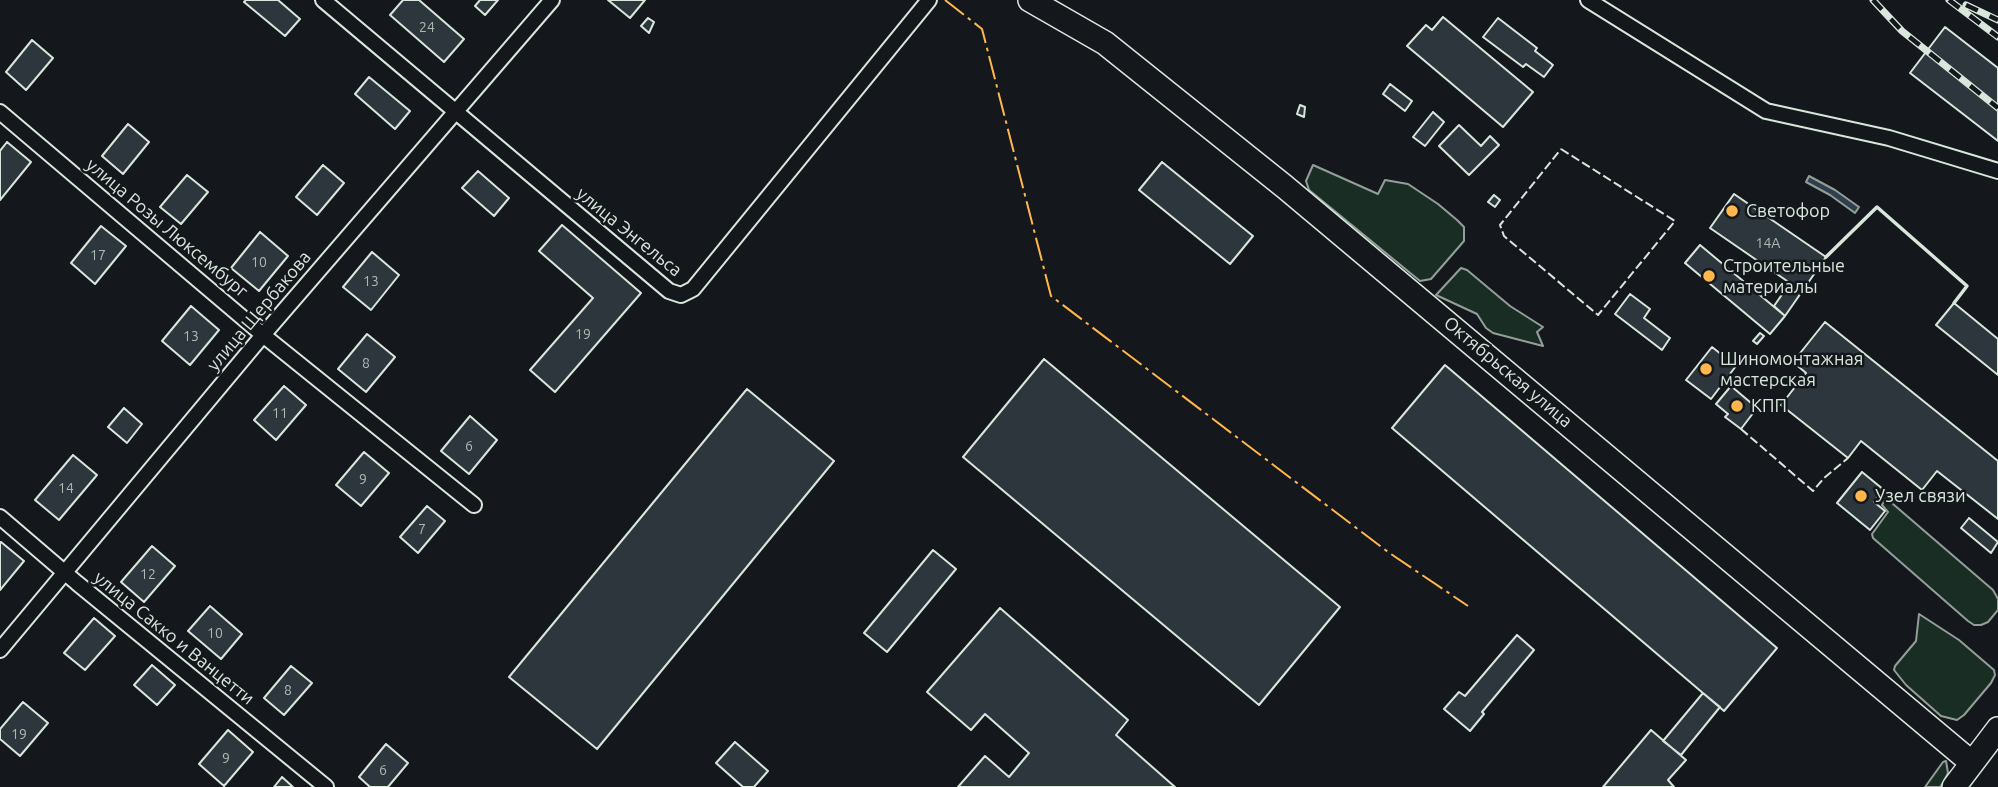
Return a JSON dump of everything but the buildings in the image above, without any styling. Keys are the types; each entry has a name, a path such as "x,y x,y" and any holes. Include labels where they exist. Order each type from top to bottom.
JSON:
{"main road":[{"name":"Октябрьская улица","path":"1030,0 1105,43 1243,152 1972,762"},
{"path":"1954,787 1998,729"}],"street":[{"name":"улица Энгельса","path":"323,0 669,291 681,295 693,289 929,0"},
{"name":"улица Щербакова","path":"0,650 263,335 552,0"},
{"path":"1588,0 1766,111 1889,138 1998,170"},
{"name":"улица Розы Люксембург","path":"0,112 263,335 474,505"},
{"name":"улица Сакко и Ванцетти","path":"0,517 327,787"}],"green space":[{"path":"1313,165 1378,194 1385,180 1408,184 1438,204 1464,227 1464,241 1431,279 1420,281 1309,190 1306,181"},
{"path":"1461,268 1510,306 1543,327 1537,332 1543,346 1493,333 1486,328 1477,314 1436,295"},
{"path":"1886,498 1993,590 1998,599 1998,610 1988,622 1974,625 1968,621 1873,538 1872,534 1888,512 1882,505"},
{"path":"1919,614 1959,640 1994,670 1991,683 1957,720 1941,716 1906,685 1894,670 1916,641"},
{"path":"1946,761 1948,773 1940,787 1925,787 1943,762"}],"water":[{"path":"1809,176 1859,207 1855,213 1806,182"}],"railway":[{"path":"1873,0 1902,31 1998,108"},
{"path":"1949,0 1998,37"},
{"path":"1966,5 1998,20"}],"fence":[{"path":"1561,149 1675,221 1598,315 1504,236 1500,225 1561,149"},
{"path":"1741,429 1813,491 1848,458"}],"wall":[{"path":"1826,257 1877,207 1967,286 1954,303"}],"power":[{"path":"945,0 982,29 1051,296 1388,552 1468,606"}],"place":[{"name":"Светофор","path":"1732,211"},
{"name":"Строительные материалы","path":"1709,276"},
{"name":"Шиномонтажная мастерская","path":"1706,369"},
{"name":"КПП","path":"1737,406"},
{"name":"Узел связи","path":"1861,496"}]}
